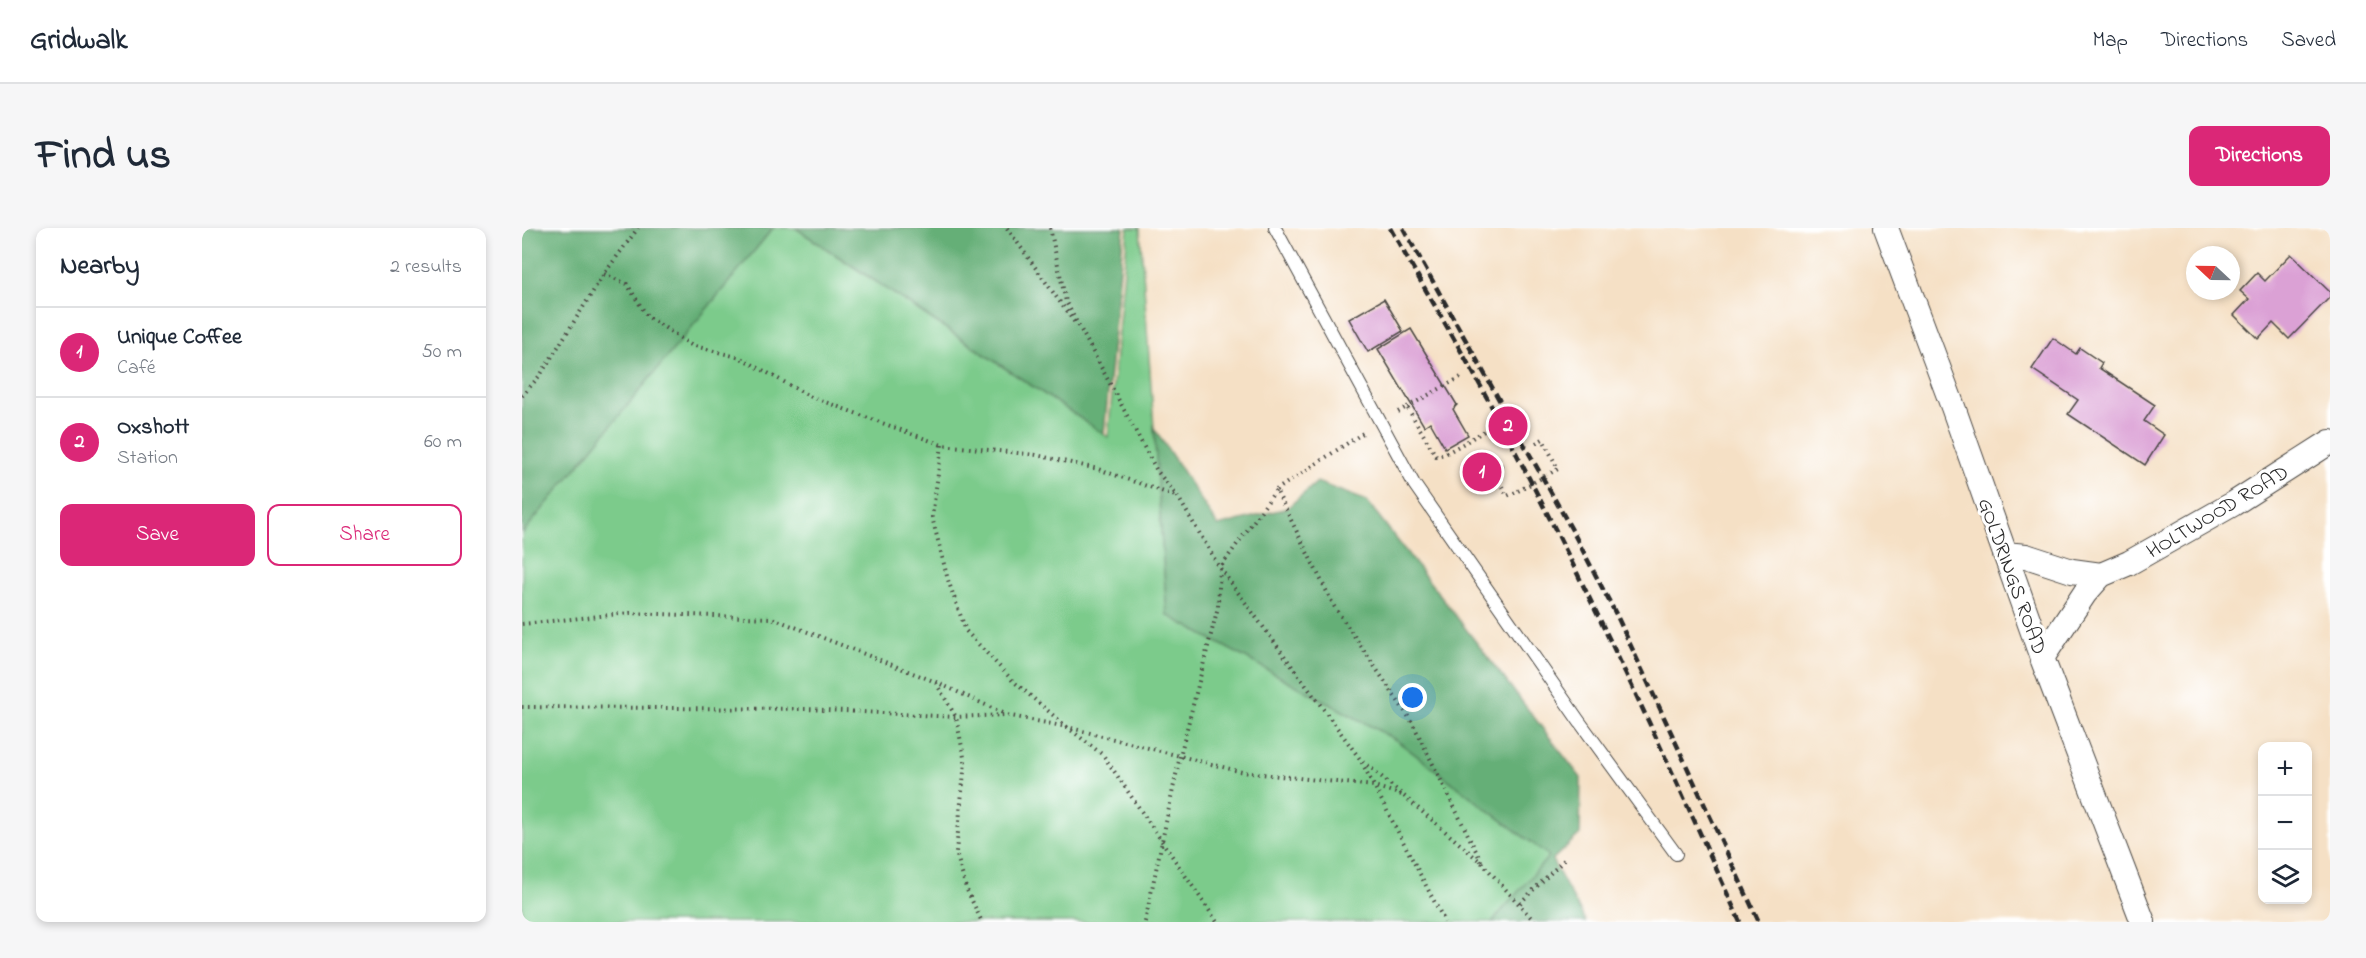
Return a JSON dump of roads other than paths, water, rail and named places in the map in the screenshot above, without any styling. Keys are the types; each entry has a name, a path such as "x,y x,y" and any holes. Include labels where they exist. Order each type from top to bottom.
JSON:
{"street":[{"name":"GOLDRINGS ROAD","path":"1886,228 2042,658 2143,922"},
{"name":"HOLTWOOD ROAD","path":"2005,554 2026,555 2072,571 2101,574 2129,563 2233,504 2330,442"},
{"name":"HOLTWOOD ROAD","path":"2042,658 2085,593 2101,574"}],"lane":[{"path":"1275,228 1414,483 1579,721 1676,854"}],"railway":[{"path":"1390,228 1463,354 1536,491 1597,613 1740,922"},
{"path":"1403,228 1572,530 1617,616 1759,922"}],"place":[{"name":"Oxshott","path":"1508,426"},
{"name":"Unique Coffee","path":"1482,472"}]}
